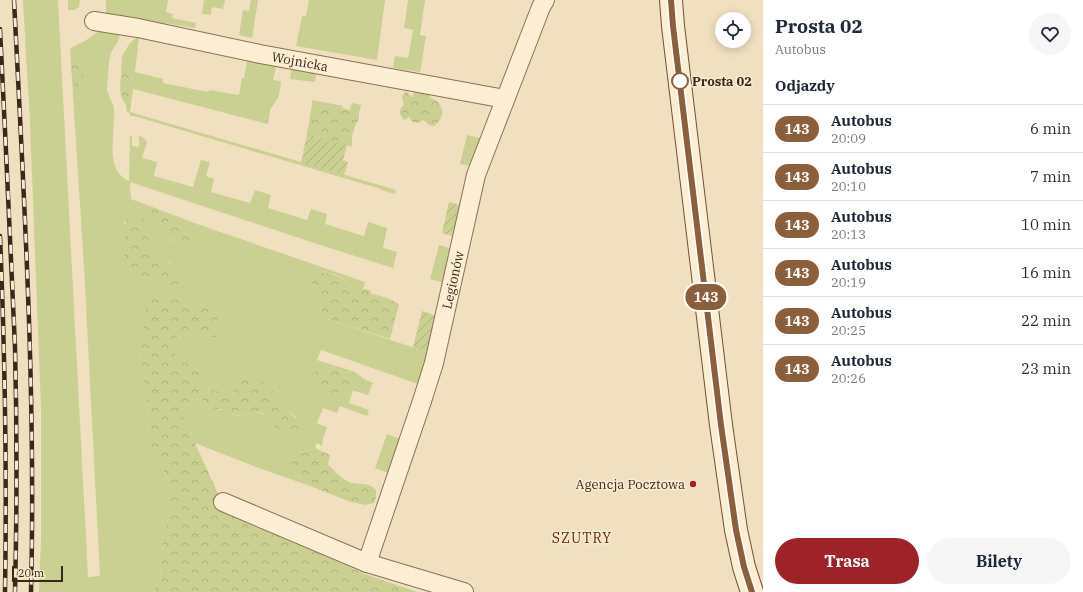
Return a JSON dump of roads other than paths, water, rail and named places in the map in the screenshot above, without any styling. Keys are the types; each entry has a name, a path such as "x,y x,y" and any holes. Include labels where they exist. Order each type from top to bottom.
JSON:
{"street":[{"name":"Legionów","path":"367,563 424,393 440,339 476,175 545,0"},
{"path":"671,0 721,425 736,530 744,567 752,592"},
{"name":"Wojnicka","path":"94,21 138,28 260,54 505,99"},
{"path":"223,502 367,563 464,592"}],"railway":[{"path":"14,0 28,296 32,444 31,592"},
{"path":"0,29 15,347 15,592"},
{"path":"0,236 5,414 5,592"}],"place":[{"name":"Prosta 02","path":"680,81"},
{"name":"Agencja Pocztowa","path":"693,484"}],"district":[{"name":"SZUTRY","path":"582,538"}]}
